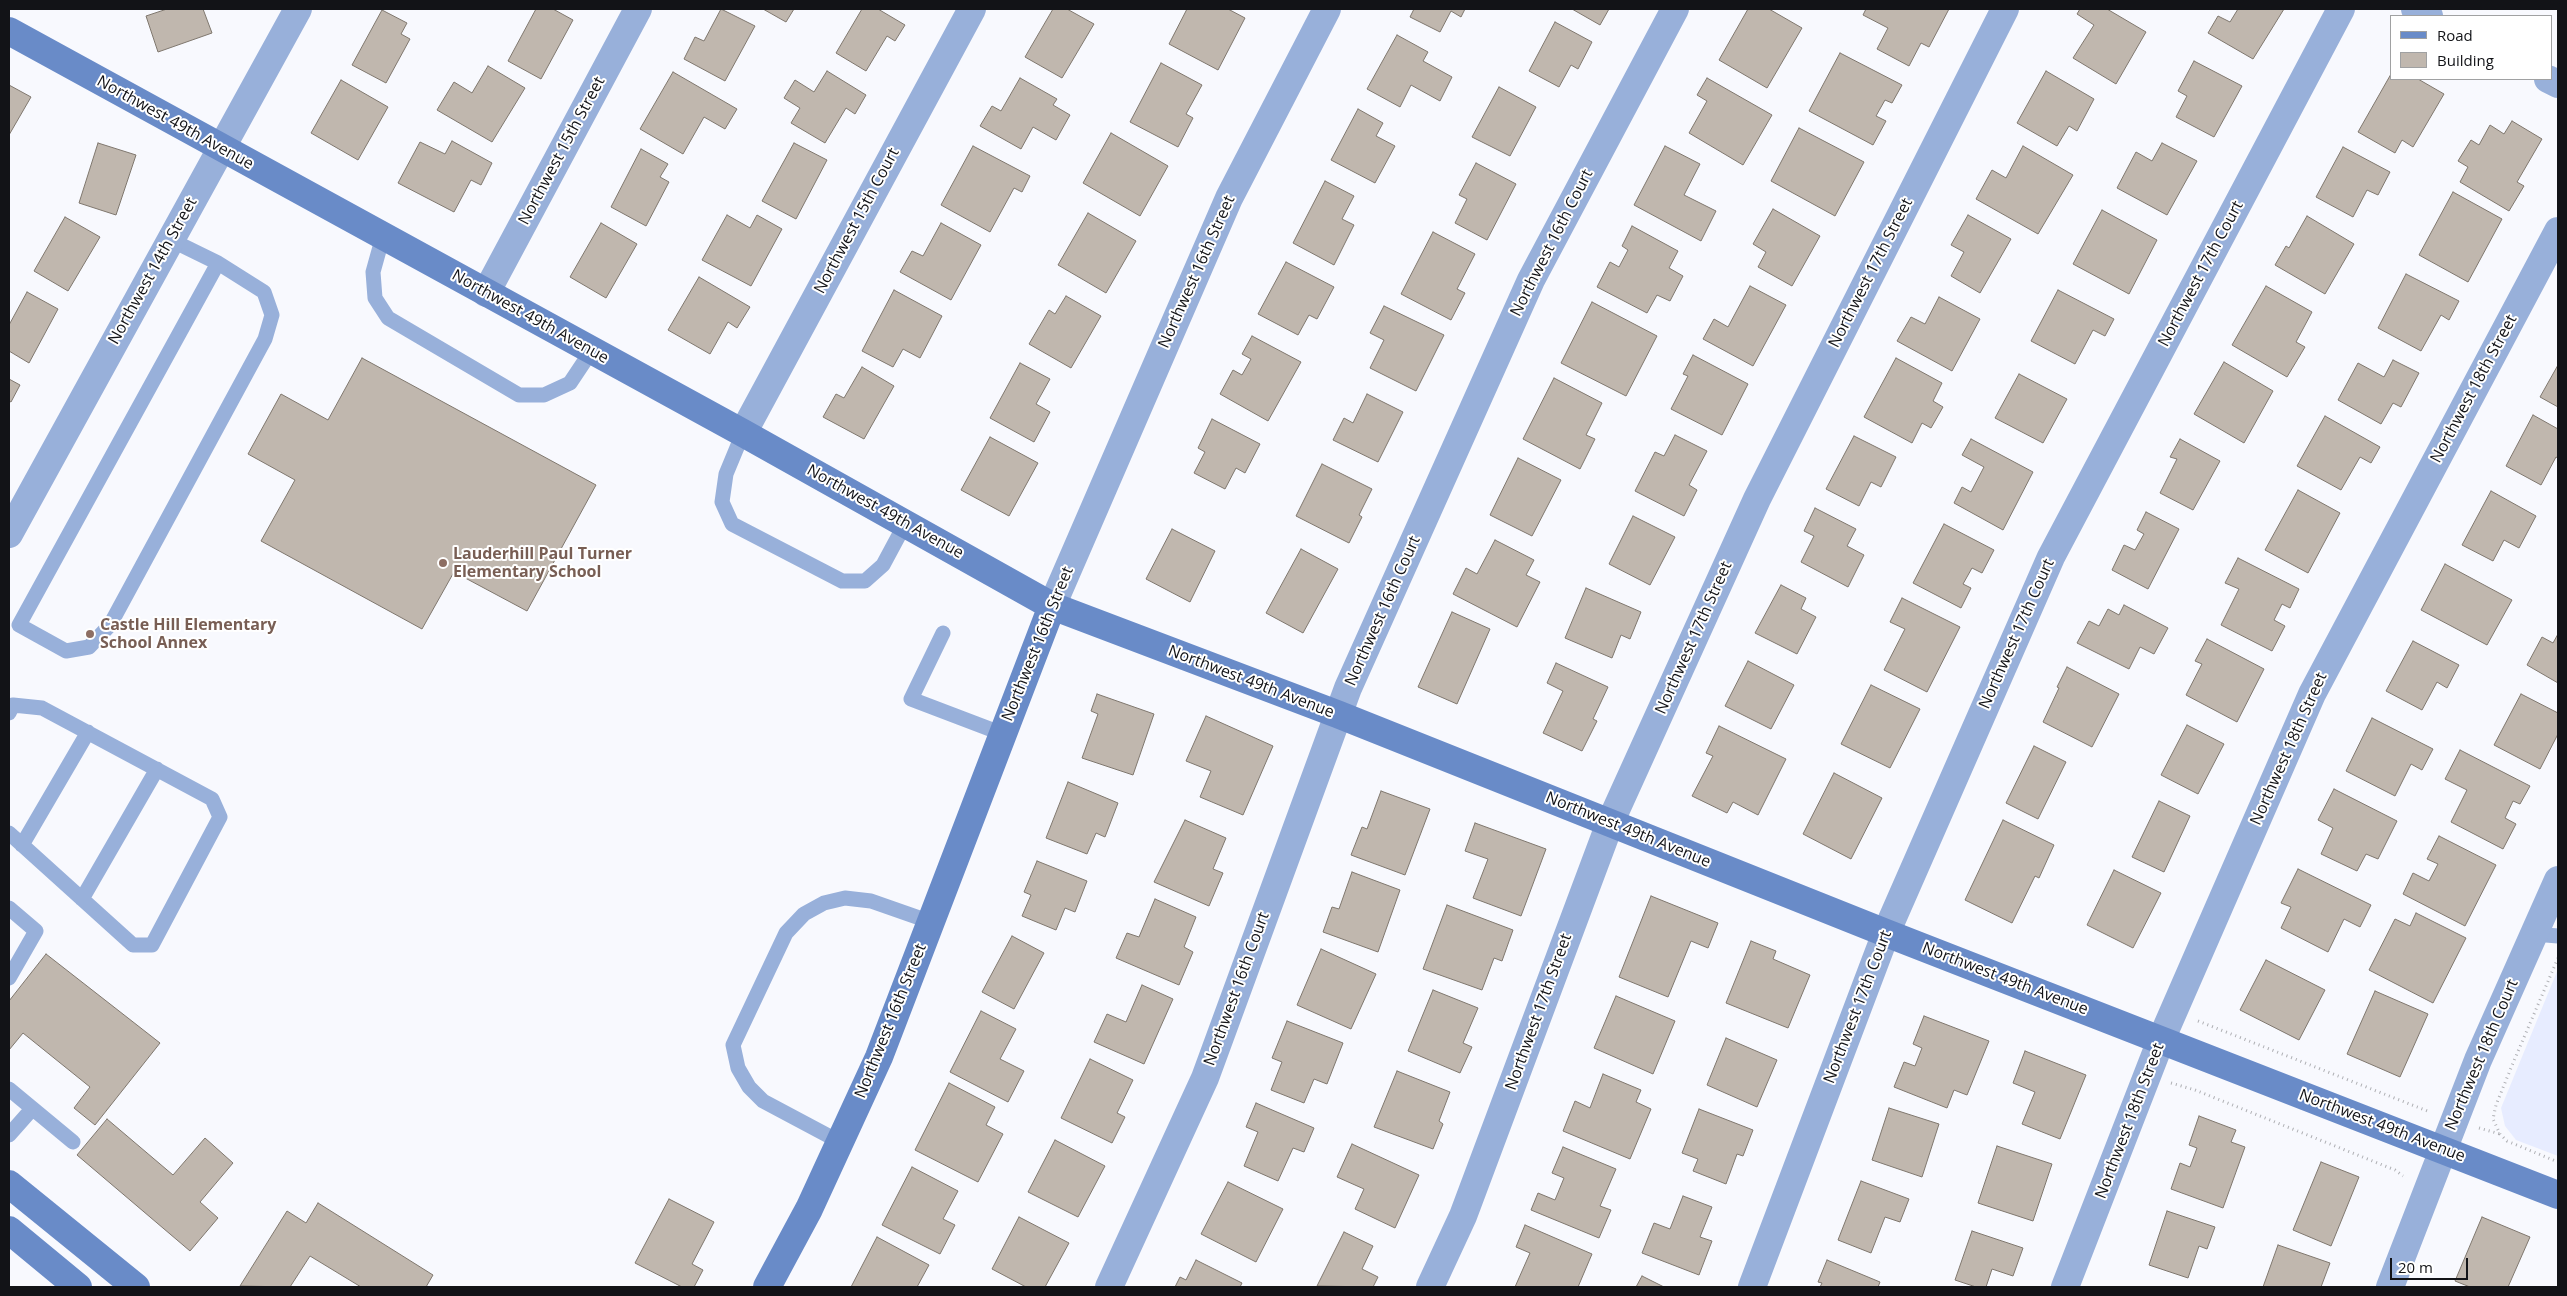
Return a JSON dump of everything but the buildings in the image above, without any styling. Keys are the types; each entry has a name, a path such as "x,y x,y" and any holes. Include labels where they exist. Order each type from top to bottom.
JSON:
{"street":[{"name":"Northwest 14th Street","path":"9,534 298,9"},
{"name":"Northwest 15th Street","path":"486,293 638,9"},
{"name":"Northwest 15th Court","path":"743,433 972,9"},
{"name":"Northwest 16th Street","path":"767,1287 809,1209 878,1057 1052,606 1229,198 1328,9"},
{"name":"Northwest 16th Court","path":"1109,1287 1205,1078 1337,714 1531,280 1675,9"},
{"name":"Northwest 17th Street","path":"1430,1287 1463,1216 1610,823 1757,499 2005,9"},
{"name":"Northwest 17th Court","path":"1752,1287 1886,933 2051,557 2341,9"},
{"path":"2414,9 2427,15"},
{"name":"Northwest 49th Avenue","path":"9,32 743,433 1052,606 1337,714 1886,933 2558,1196"},
{"name":"Northwest 18th Street","path":"2065,1287 2173,1011 2312,694 2558,231"},
{"name":"Northwest 18th Court","path":"2390,1287 2478,1060 2546,935 2558,880"},
{"path":"9,1184 136,1287"},
{"path":"9,1230 78,1287"}],"lane":[{"path":"383,236 373,272 375,298 388,318 519,395 544,395 570,383 592,350"},
{"path":"171,240 218,263 264,292 272,316 265,339 110,625 88,647 66,651 14,623 218,263"},
{"path":"743,433 726,474 722,502 732,524 842,581 865,581 883,565 905,524"},
{"path":"943,634 911,699 1002,734"},
{"path":"9,713 13,705 42,708 212,799 220,817 152,945 133,945 9,833"},
{"path":"22,845 88,732"},
{"path":"82,900 157,769"},
{"path":"840,1142 763,1101 749,1087 738,1068 733,1045 786,933 804,914 824,903 845,898 871,901 931,922"},
{"path":"9,908 36,931 9,978"},
{"path":"9,1089 73,1142"},
{"path":"9,1134 32,1109"}],"path":[{"path":"2558,958 2496,1105 2493,1119 2500,1134 2507,1141 2558,1162"},
{"path":"2173,1011 2420,1109"},
{"path":"2148,1073 2395,1170 2403,1176"}],"shaded area":[{"path":"2558,969 2558,1156 2516,1140 2505,1126 2501,1108"}],"place":[{"name":"Lauderhill Paul Turner Elementary School","path":"443,563"},
{"name":"Castle Hill Elementary School Annex","path":"90,634"}]}
